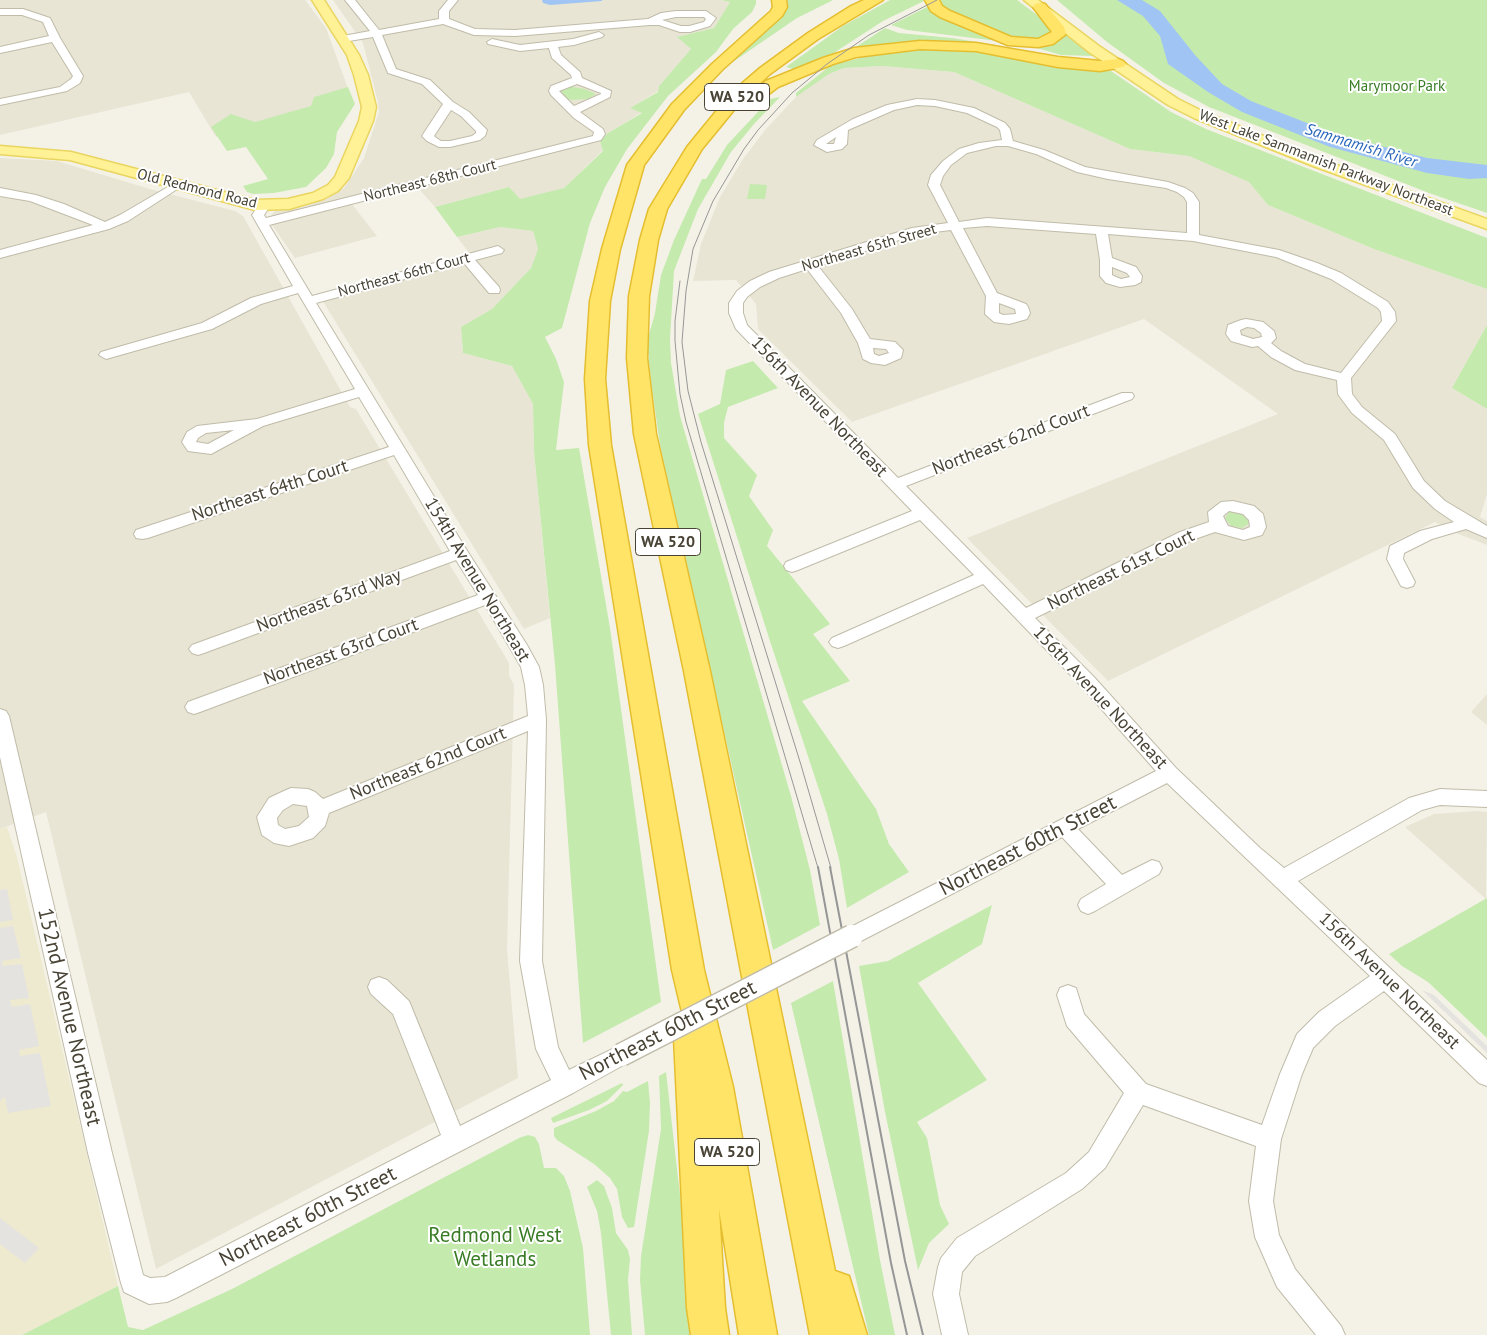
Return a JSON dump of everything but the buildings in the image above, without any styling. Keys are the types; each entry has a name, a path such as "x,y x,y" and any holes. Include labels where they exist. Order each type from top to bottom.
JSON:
{"highway":[{"path":"621,218 636,165 649,146 678,107 717,67 777,14 780,7 779,0"},
{"path":"795,31 848,0"},
{"name":"WA 520","path":"829,1335 697,671 645,434 637,358 639,296 649,240 658,209 671,184 695,147 737,96 765,71 812,36 856,9 876,0"},
{"path":"932,0 936,8 944,14 992,36 1032,51 1054,56 1118,64"},
{"path":"992,36 1027,43 1048,41 1055,38 1059,34 1058,30 1038,2"},
{"path":"649,240 719,135 744,105 772,84 803,70 854,53 920,45 976,47 1058,62 1100,66 1118,64"},
{"name":"WA 520","path":"682,129 646,174 621,218 611,249 600,302 595,379 600,445 688,970 716,1087 758,1335"},
{"path":"688,970 706,1298 710,1335"},
{"path":"768,1024 848,1335"}],"main road":[{"name":"Old Redmond Road","path":"0,150 71,156 246,203 264,206 288,204 309,199 333,188 342,178 369,111 359,68 318,0"},
{"name":"West Lake Sammamish Parkway Northeast","path":"1038,2 1094,49 1173,102 1234,131 1487,224"}],"street":[{"path":"350,0 377,34 392,71 426,82 449,104 465,114 482,130 481,134 476,138 450,144 439,144 431,140 428,136 449,104"},
{"path":"444,21 444,11 453,0"},
{"path":"0,12 23,12 47,20 55,38 78,76 76,81 63,89 0,102"},
{"path":"343,39 444,21 458,28 488,33 545,31 650,22 660,22 680,29 690,29 707,24 711,18 706,14 676,14 664,15 650,22"},
{"path":"545,31 556,56 576,74 577,80"},
{"path":"492,42 520,48 574,42 599,35"},
{"path":"0,50 55,38"},
{"path":"577,80 606,91 606,94 573,111 554,91 555,88 577,80"},
{"path":"843,129 891,108 905,104 935,103 970,110 1001,125 1005,129 1008,143"},
{"name":"Northeast 68th Court","path":"262,224 597,138 599,131 573,111"},
{"path":"992,296 955,225 938,197 934,185 937,175 947,163 963,152 996,143 1008,143 1034,150 1081,170 1168,185 1189,195 1193,202 1193,237"},
{"path":"0,254 105,226 124,218 178,184"},
{"path":"0,192 32,198 60,207 105,226"},
{"path":"262,224 258,215 264,206"},
{"name":"Northeast 65th Street","path":"736,304 742,294 755,284 774,275 916,231 955,225 988,222 1193,237 1279,254 1328,273 1383,305 1388,312 1389,321 1344,378"},
{"name":"154th Avenue Northeast","path":"262,224 460,552 521,649 530,667 534,685 537,720 531,961 547,1049 564,1085"},
{"path":"1102,229 1106,260"},
{"name":"Northeast 66th Court","path":"106,355 207,326 256,302 305,295 498,250"},
{"path":"467,258 494,290"},
{"path":"810,264 847,312 865,343"},
{"name":"156th Avenue Northeast","path":"736,304 736,313 741,326 983,577 1088,682 1169,773 1253,854 1283,879 1487,1075"},
{"path":"1263,342 1276,354 1300,367 1344,378 1345,394 1357,410 1390,437 1418,484 1440,504 1468,523 1487,532"},
{"path":"258,423 364,391"},
{"name":"Northeast 62nd Court","path":"894,485 1127,396"},
{"name":"Northeast 64th Court","path":"142,534 398,449"},
{"path":"792,566 922,513"},
{"path":"1407,582 1395,559 1396,550 1426,535 1468,523"},
{"name":"Northeast 61st Court","path":"1024,616 1186,536 1218,525"},
{"name":"Northeast 63rd Way","path":"198,649 460,552"},
{"path":"838,642 983,577"},
{"name":"Northeast 63rd Court","path":"194,707 489,597"},
{"name":"152nd Avenue Northeast","path":"0,716 100,1153 133,1283 149,1291 167,1289"},
{"name":"Northeast 62nd Court","path":"319,809 537,720"},
{"name":"Northeast 60th Street","path":"167,1289 1062,826 1169,773"},
{"path":"1283,879 1416,804 1440,796 1487,799"},
{"path":"1062,826 1120,886"},
{"path":"1088,905 1152,868"},
{"path":"1332,1335 1286,1278 1267,1237 1261,1201 1269,1139 1290,1074 1305,1041 1327,1019 1386,978"},
{"path":"379,987 401,1008 455,1141"},
{"path":"1068,995 1076,1019 1138,1092 1269,1139"},
{"path":"955,1335 946,1294 950,1267 966,1247 1074,1181 1097,1160 1138,1092"}],"shaded area":[{"path":"0,0 305,0 326,28 354,105 216,137 189,92 0,135"},
{"path":"333,0 721,0 730,2 714,28 678,37 691,49 659,86 658,91 630,108 642,112 608,133 603,150 564,188 520,200 509,187 435,207 412,181 277,216 271,215 275,211 303,207 327,199 344,188 364,158 379,112 363,43"},
{"path":"882,66 954,72 1130,149 1189,156 1250,182 1268,205 1374,249 1487,289 1487,325 1452,388 1487,409 1487,494 1480,517 1487,521 1487,545 1456,533 1435,522 1108,681 967,538 1278,414 1144,319 852,422 758,329 756,304 736,280 693,281 701,244 720,197 743,159 766,129 796,97 829,74 844,68"},
{"path":"0,158 57,161 150,189 235,211 243,216 350,407 356,409 509,663 509,675 514,685 507,949 518,1078 156,1269 46,812 0,829"},
{"path":"351,203 377,236 295,258 272,225"},
{"path":"500,227 533,231 538,249 531,268 492,309 461,327 463,353 512,366 533,404 534,452 550,618 524,629 319,295 470,254 457,237"},
{"path":"1487,694 1487,725 1471,712"},
{"path":"1487,812 1486,899 1405,827 1434,814"},
{"path":"7,827 17,857 118,1286 22,1335 0,1335 0,829"},
{"path":"7,889 13,920 0,922 0,890"},
{"path":"13,926 21,958 2,961 3,966 22,964 29,998 10,1000 12,1007 30,1004 39,1046 19,1050 20,1056 40,1053 51,1106 8,1113 5,1097 0,1101 0,928"},
{"path":"1422,990 1434,995 1487,1046 1487,1053"},
{"path":"0,1218 39,1248 25,1263 0,1244"}],"green space":[{"path":"721,0 756,0 756,4 752,12 733,29 716,52 668,96 627,149 605,187 590,223 562,328 545,337 556,359 564,382 556,450 579,448 610,628 661,1002 583,1043 555,665 534,452 533,404 512,366 463,353 461,327 492,309 531,268 538,249 533,231 500,227 457,237 435,207 509,187 520,199 564,188 603,151 600,141 608,133 642,113 630,108 658,92 659,86 691,49 677,37 714,28 730,2"},
{"path":"787,0 833,0 797,18 727,66 783,14 788,6"},
{"path":"890,0 926,0 883,21 826,58 793,69 786,67 843,26"},
{"path":"1017,0 1052,26 1053,31 1051,37 1038,41 1021,41 953,15 941,6 940,1"},
{"name":"Marymoor Park","path":"1057,0 1487,0 1487,213 1429,193 1209,107 1164,83 1107,42"},
{"path":"929,6 934,13 946,20 998,41 907,30 891,25"},
{"path":"885,28 899,33 952,38 996,45 1001,48 962,43 848,52"},
{"path":"1065,34 1093,56 1061,55 1030,46 1051,43"},
{"path":"938,48 990,52 1111,71 1171,112 1206,129 1487,238 1487,289 1374,249 1268,205 1249,182 1189,156 1130,149 954,72 882,66 844,68 829,74 796,97 796,93 831,65 894,50"},
{"path":"567,86 585,89 596,94 588,99 571,100 559,91"},
{"path":"348,87 355,104 337,132 334,154 326,168 306,187 274,193 253,194 247,192 243,186 268,179 246,147 227,151 211,127 231,114 255,122 311,106 314,97"},
{"path":"780,97 731,152 698,209 674,271 670,339 671,363 680,416 791,796 810,870 820,925 773,950 660,445 647,342 655,313 661,275 674,240 702,179 706,179 727,145 770,99"},
{"path":"750,184 767,185 765,199 747,199"},
{"path":"1487,325 1487,409 1452,388"},
{"path":"753,361 778,388 728,407 724,423 724,438 757,475 749,496 773,530 767,546 830,624 813,634 850,681 802,701 876,809 889,844 909,872 847,908 839,859 827,814 698,414 720,404 726,370"},
{"path":"1229,512 1246,515 1250,523 1242,528 1231,526 1225,518"},
{"path":"1487,898 1487,1038 1428,982 1402,966 1389,954"},
{"path":"992,905 982,944 918,983 987,1080 917,1122 927,1138 940,1205 949,1224 929,1243 918,1270 885,1112 859,966 888,961"},
{"path":"833,981 880,1260 895,1335 869,1335 791,1003"},
{"path":"666,1072 691,1292 694,1335 645,1335 640,1280 641,1256 661,1129 659,1076"},
{"path":"648,1081 650,1103 649,1131 634,1227 628,1228 622,1217 617,1189 610,1178 594,1164 557,1140 554,1136 554,1128 596,1111 614,1101 623,1091 627,1092"},
{"path":"622,1083 623,1085 607,1101 589,1110 553,1123 551,1118"},
{"name":"Redmond West Wetlands","path":"528,1135 535,1137 539,1144 544,1168 556,1168 564,1176 570,1191 583,1248 590,1335 22,1335 118,1286 128,1327 143,1330 232,1289"},
{"path":"597,1180 604,1186 612,1208 616,1233 628,1250 630,1259 628,1280 632,1335 611,1335 601,1233 597,1211 587,1187"}],"water":[{"path":"542,0 602,1 550,5 543,3"},
{"name":"Sammamish River","path":"1117,0 1142,0 1160,11 1195,55 1222,84 1251,101 1335,134 1427,158 1487,165 1487,178 1469,179 1427,173 1330,147 1242,112 1208,92 1168,64 1160,36 1143,16"}],"tram line":[{"path":"831,868 701,442 688,391 682,342 686,291 693,249 713,201 744,149 758,130 792,93 827,64 869,35 937,0"},
{"path":"680,281 675,321 675,341 680,394 686,422 818,868"},
{"path":"818,867 891,1263 907,1335"},
{"path":"830,867 905,1261 923,1335"}]}
